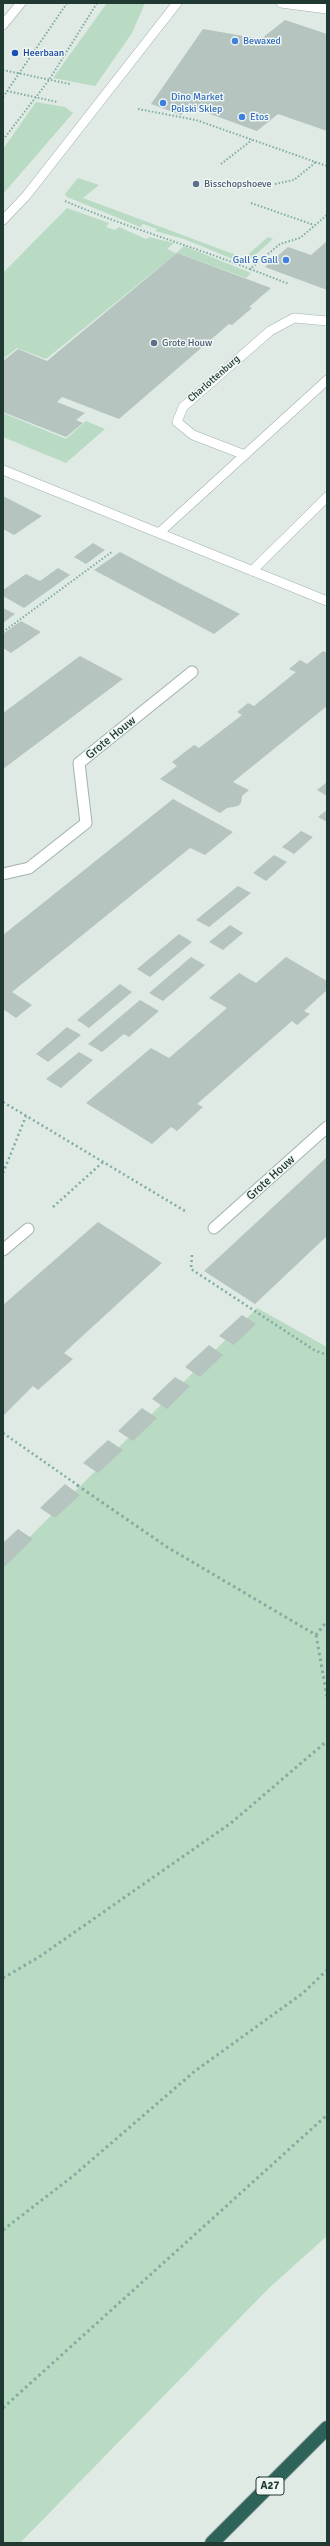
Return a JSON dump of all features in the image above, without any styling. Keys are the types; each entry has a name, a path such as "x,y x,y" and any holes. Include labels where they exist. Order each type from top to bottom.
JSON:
{"highway":[{"name":"A27","path":"212,2543 327,2428"}],"street":[{"path":"3,24 21,3"},
{"path":"3,220 33,187 177,3"},
{"path":"281,3 327,9"},
{"name":"Charlottenburg","path":"245,455 193,436 177,422 183,407 270,331 294,318 327,321"},
{"path":"159,533 327,380"},
{"path":"3,470 327,601"},
{"path":"252,570 327,497"},
{"name":"Grote Houw","path":"3,874 29,868 86,823 80,763 192,672"},
{"name":"Grote Houw","path":"214,1228 327,1127"},
{"path":"3,1250 28,1229"}],"path":[{"path":"3,97 67,3"},
{"path":"3,140 34,97 49,80 97,3"},
{"path":"3,70 108,92"},
{"path":"7,92 94,109"},
{"path":"100,101 196,120 327,166"},
{"path":"221,164 252,140"},
{"path":"275,184 294,180 316,162"},
{"path":"33,187 97,215 183,243 250,269 280,244 300,238 327,214"},
{"path":"251,203 315,225"},
{"path":"3,632 145,527"},
{"path":"3,1102 214,1228 191,1256 191,1269 314,1350 327,1355"},
{"path":"3,1173 26,1116"},
{"path":"28,1229 103,1162"},
{"path":"3,1433 167,1547 316,1635"},
{"path":"327,1621 316,1635 327,1697"},
{"path":"3,1978 40,1957 231,1823 327,1740"},
{"path":"3,2230 73,2176 195,2071 303,1993 327,1970"},
{"path":"3,2408 327,2115"}],"green space":[{"path":"107,3 145,3 132,33 98,82 95,86 53,78"},
{"path":"36,102 65,107 73,113 3,194 3,149"},
{"path":"78,178 99,185 83,198 244,258 268,237 273,239 245,264 184,239 155,231 157,229 143,224 140,227 67,197 65,194"},
{"path":"67,208 109,223 106,227 115,230 119,227 146,239 149,237 174,243 167,249 176,253 184,246 251,273 246,278 177,253 46,359 17,348 3,359 3,273"},
{"path":"3,413 66,439 86,421 105,429 66,463 3,437"},
{"path":"257,1308 327,1347 327,2236 269,2288 20,2543 3,2543 3,1564"}],"building":[{"path":"285,20 327,34 327,131 278,114 257,131 191,107 181,115 151,104 203,29 261,39"},
{"path":"327,241 327,290 265,267 288,247 311,255"},
{"path":"177,253 271,288 249,307 252,308 232,325 229,324 119,419 62,397 57,402 85,413 76,420 83,423 66,437 3,412 3,361 18,349 47,361"},
{"path":"3,496 42,516 14,535 3,529"},
{"path":"93,543 105,550 86,564 74,557"},
{"path":"120,552 240,614 214,634 94,570"},
{"path":"58,568 70,575 24,608 3,596 3,590 26,574 40,581"},
{"path":"3,608 15,614 3,623"},
{"path":"21,621 41,632 11,653 3,648 3,634"},
{"path":"323,651 327,653 327,706 233,782 249,790 242,796 241,803 238,806 227,808 220,813 160,779 177,766 172,762 194,745 199,748 242,715 237,712 248,703 254,706 296,672 289,669 300,660 307,664"},
{"path":"80,656 123,679 3,769 3,713"},
{"path":"327,782 327,796 317,790"},
{"path":"173,799 233,832 205,855 190,848 12,992 32,1005 16,1018 3,1009 3,935"},
{"path":"327,810 327,822 318,817"},
{"path":"301,831 313,837 294,854 282,847"},
{"path":"274,855 287,862 266,881 253,873"},
{"path":"238,886 251,893 209,927 196,920"},
{"path":"230,925 243,933 223,950 209,942"},
{"path":"179,934 192,942 150,977 137,969"},
{"path":"191,957 205,965 163,1001 149,993"},
{"path":"286,957 327,981 327,990 304,1011 310,1014 297,1025 292,1021 197,1104 203,1107 177,1131 171,1127 152,1144 86,1103 151,1048 169,1058 227,1008 209,998 239,973 256,983"},
{"path":"120,984 132,992 89,1028 77,1020"},
{"path":"140,1000 159,1011 129,1037 124,1034 102,1052 88,1044"},
{"path":"67,1027 81,1035 48,1062 36,1054"},
{"path":"79,1052 93,1060 61,1088 46,1079"},
{"path":"327,1157 327,1236 255,1304 204,1271"},
{"path":"98,1222 162,1263 64,1353 73,1359 38,1390 33,1386 3,1416 3,1305"},
{"path":"242,1315 256,1324 234,1345 219,1336"},
{"path":"209,1345 223,1355 200,1377 185,1367"},
{"path":"175,1377 190,1386 167,1409 152,1399"},
{"path":"142,1408 157,1418 133,1441 118,1431"},
{"path":"108,1440 123,1450 98,1473 83,1463"},
{"path":"65,1484 80,1495 55,1518 40,1508"},
{"path":"18,1529 33,1539 3,1568 3,1543"}],"place":[{"name":"Bewaxed","path":"235,41"},
{"name":"Heerbaan","path":"15,53"},
{"name":"Dino Market Polski Sklep","path":"163,103"},
{"name":"Etos","path":"242,117"},
{"name":"Bisschopshoeve","path":"196,184"},
{"name":"Gall & Gall","path":"286,260"},
{"name":"Grote Houw","path":"154,343"}]}
